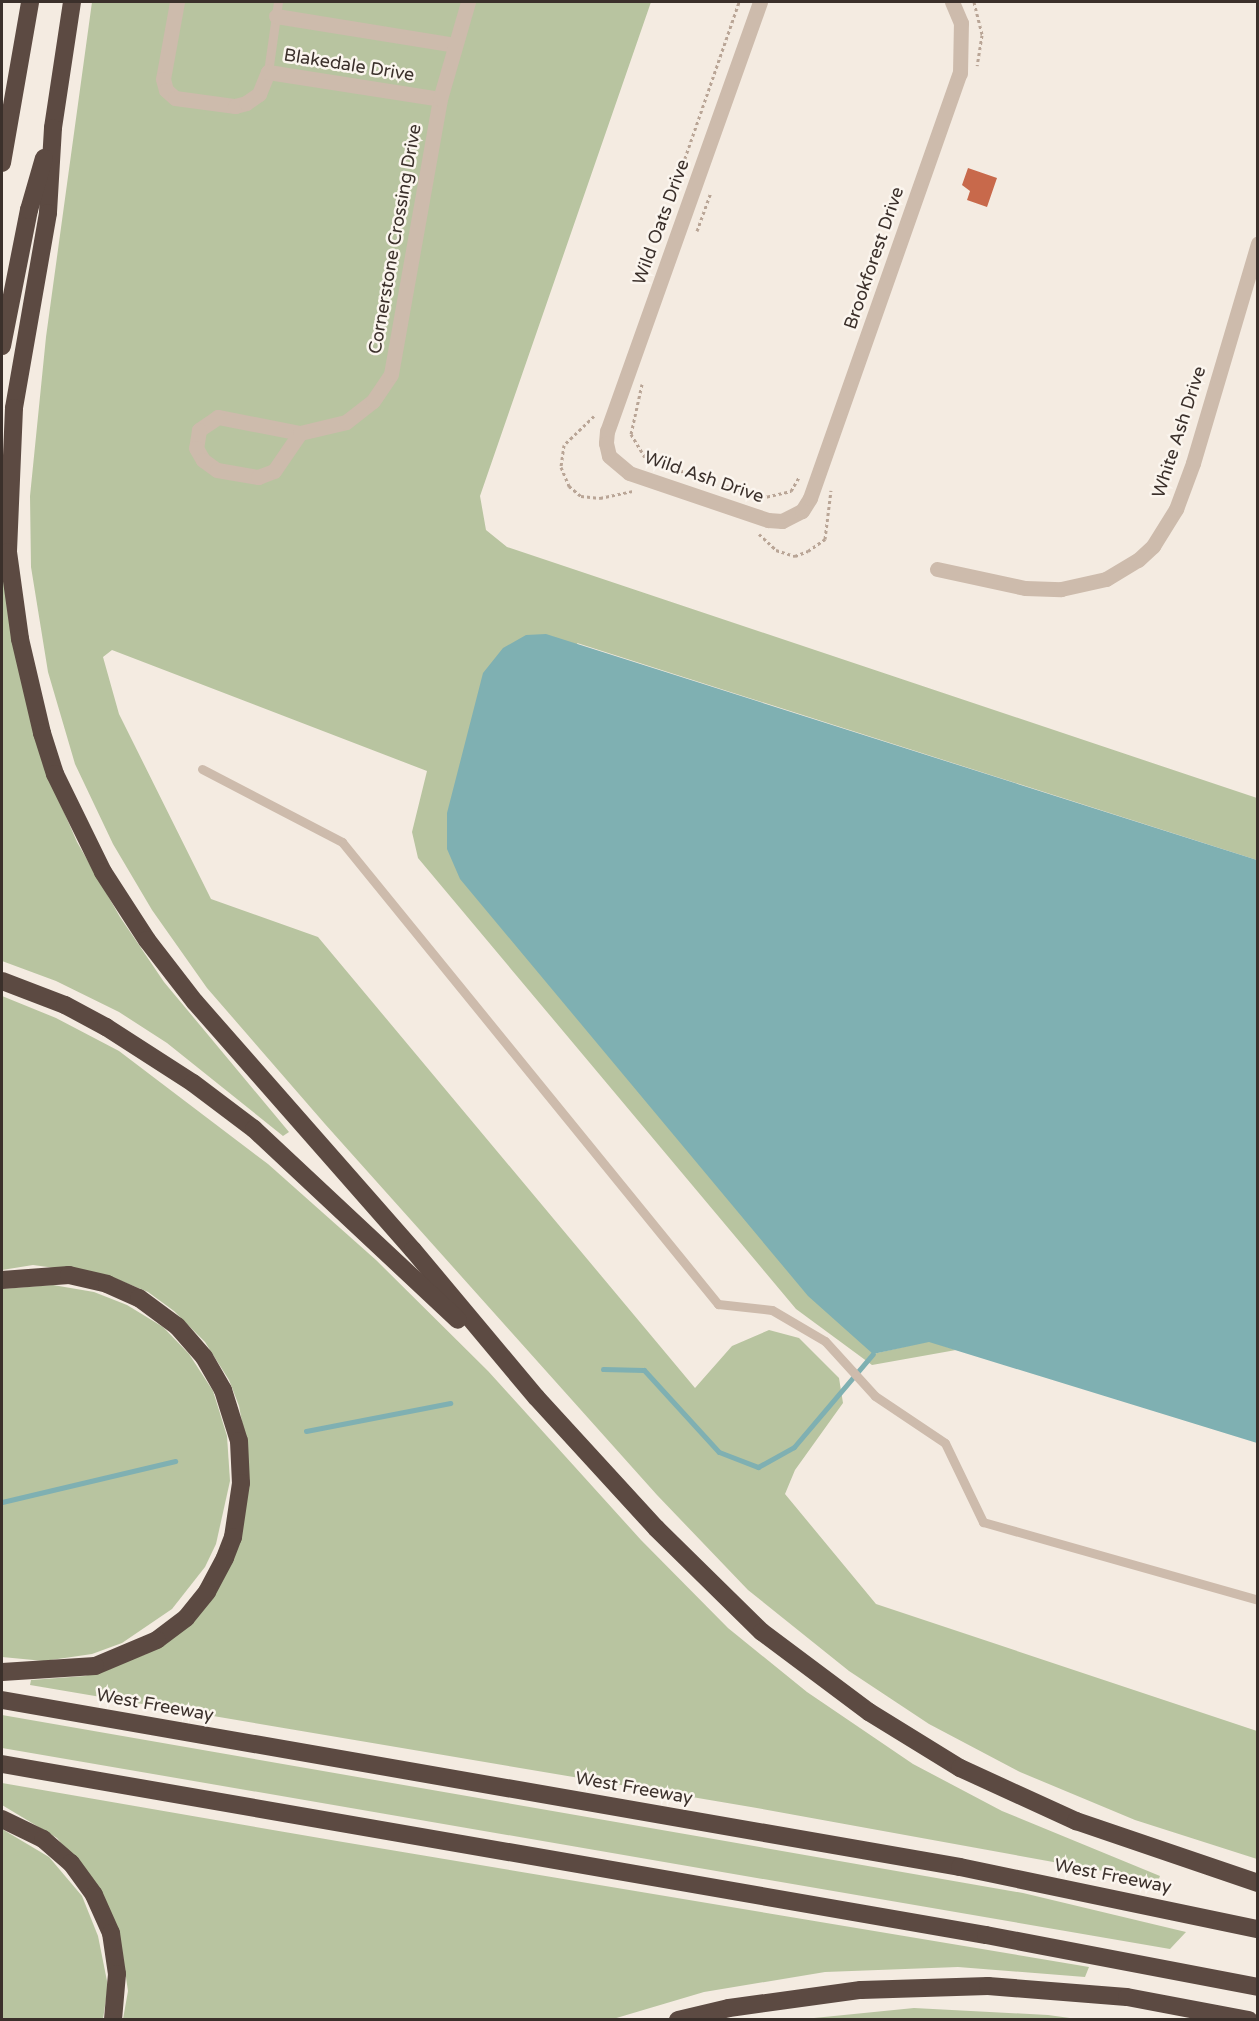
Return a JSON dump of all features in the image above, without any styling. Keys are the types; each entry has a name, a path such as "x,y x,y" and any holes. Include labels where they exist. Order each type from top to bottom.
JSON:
{"highway":[{"path":"2,163 30,2"},
{"path":"72,2 53,128 48,213 14,408 8,552 30,690 56,774 103,872 147,940 195,1002 413,1250 536,1397"},
{"path":"2,346 28,210 53,128"},
{"path":"2,981 65,1005 136,1043 254,1129 404,1266 536,1397 712,1586 787,1653 869,1712 960,1768 1076,1821 1257,1883"},
{"path":"2,1280 69,1275 107,1284 140,1298 177,1326 204,1357 223,1390 239,1441 241,1482 225,1558 207,1592 186,1618 157,1640 95,1666 2,1672"},
{"name":"West Freeway","path":"2,1700 960,1867 1257,1929"},
{"path":"2,1764 986,1935 1257,1987"},
{"path":"2,1819 43,1839 71,1863 94,1895 111,1933 117,1974 113,2019"},
{"path":"678,2019 810,1996 988,1986 1127,1997 1249,2019"},
{"path":"711,2019 810,1996"}],"street":[{"name":"Blakedale Drive","path":"177,2 163,79 166,90 175,98 235,106 259,94 268,72 440,99"},
{"name":"Cornerstone Crossing Drive","path":"300,433 274,471 258,477 217,470 203,460 196,448 199,430 218,417 300,433 346,422 373,401 391,374 440,99 468,2"},
{"name":"Wild Oats Drive","path":"609,456 607,430 760,2"},
{"name":"Brookforest Drive","path":"791,519 802,511 810,498 960,73 961,23 952,2"},
{"path":"277,9 455,45"},
{"name":"White Ash Drive","path":"937,569 1025,588 1061,589 1106,579 1138,560 1153,546 1176,509 1193,463 1257,243"},
{"name":"Wild Ash Drive","path":"609,456 616,465 639,476 768,520 791,519"}],"lane":[{"path":"268,72 277,9"},
{"path":"202,769 342,842 718,1304 772,1310 825,1341 874,1396 945,1443 983,1522 1257,1600"}],"path":[{"path":"674,192 739,2"},
{"path":"974,2 982,35 977,70"},
{"path":"693,243 712,188"},
{"path":"644,377 631,434 646,459 761,498 791,491 804,470"},
{"path":"596,413 564,445 561,468 570,486 581,496 600,498 633,490"},
{"path":"754,529 776,550 795,556 808,550 825,539 831,517 828,503 835,478"}],"green space":[{"path":"92,2 651,2 480,496 486,530 507,547 1257,798 1257,860 577,643 873,1354 929,1341 956,1350 872,1365 796,1309 418,858 412,832 427,771 112,650 103,657 119,714 211,899 318,937 695,1388 732,1346 769,1330 799,1338 839,1378 843,1403 795,1470 785,1494 876,1604 1257,1731 1257,1859 1135,1820 1020,1772 929,1724 849,1671 748,1590 657,1495 325,1124 207,988 152,910 113,844 75,764 48,672 31,567 30,496 46,337"},
{"path":"2,488 44,766 77,842 120,917 164,982 289,1132 283,1136 167,1043 119,1012 56,981 2,961"},
{"path":"2,996 56,1018 119,1051 268,1164 376,1260 488,1371 641,1540 728,1628 807,1692 913,1764 1002,1811 1160,1876 1158,1881 751,1807 30,1685 31,1680 85,1676 146,1654 225,1571 248,1453 239,1406 229,1380 205,1342 174,1311 148,1292 107,1275 33,1265 2,1270"},
{"path":"53,1285 94,1292 127,1305 163,1327 189,1354 213,1391 227,1436 230,1481 216,1544 205,1567 172,1609 122,1643 92,1654 44,1661 2,1657 2,1289"},
{"path":"2,1715 1023,1893 1186,1932 1170,1949 2,1748"},
{"path":"2,1783 1089,1967 1085,1977 958,1967 825,1972 704,1992 613,2019 123,2019 128,1991 122,1951 93,1881 57,1838 2,1805"},
{"path":"2,1829 49,1857 82,1896 98,1936 108,1986 103,2019 2,2019"},
{"path":"914,2008 1048,2015 1077,2019 804,2019"}],"water":[{"path":"546,634 1257,860 1257,1443 929,1342 873,1354 808,1296 460,879 447,849 447,813 483,673 503,648 526,635"}],"building":[{"path":"968,168 997,178 987,207 967,200 970,191 962,185"}],"waterway":[{"path":"603,1369 644,1370 719,1452 758,1467 794,1447 873,1354"},
{"path":"306,1431 450,1403"},
{"path":"2,1502 175,1461"}]}
